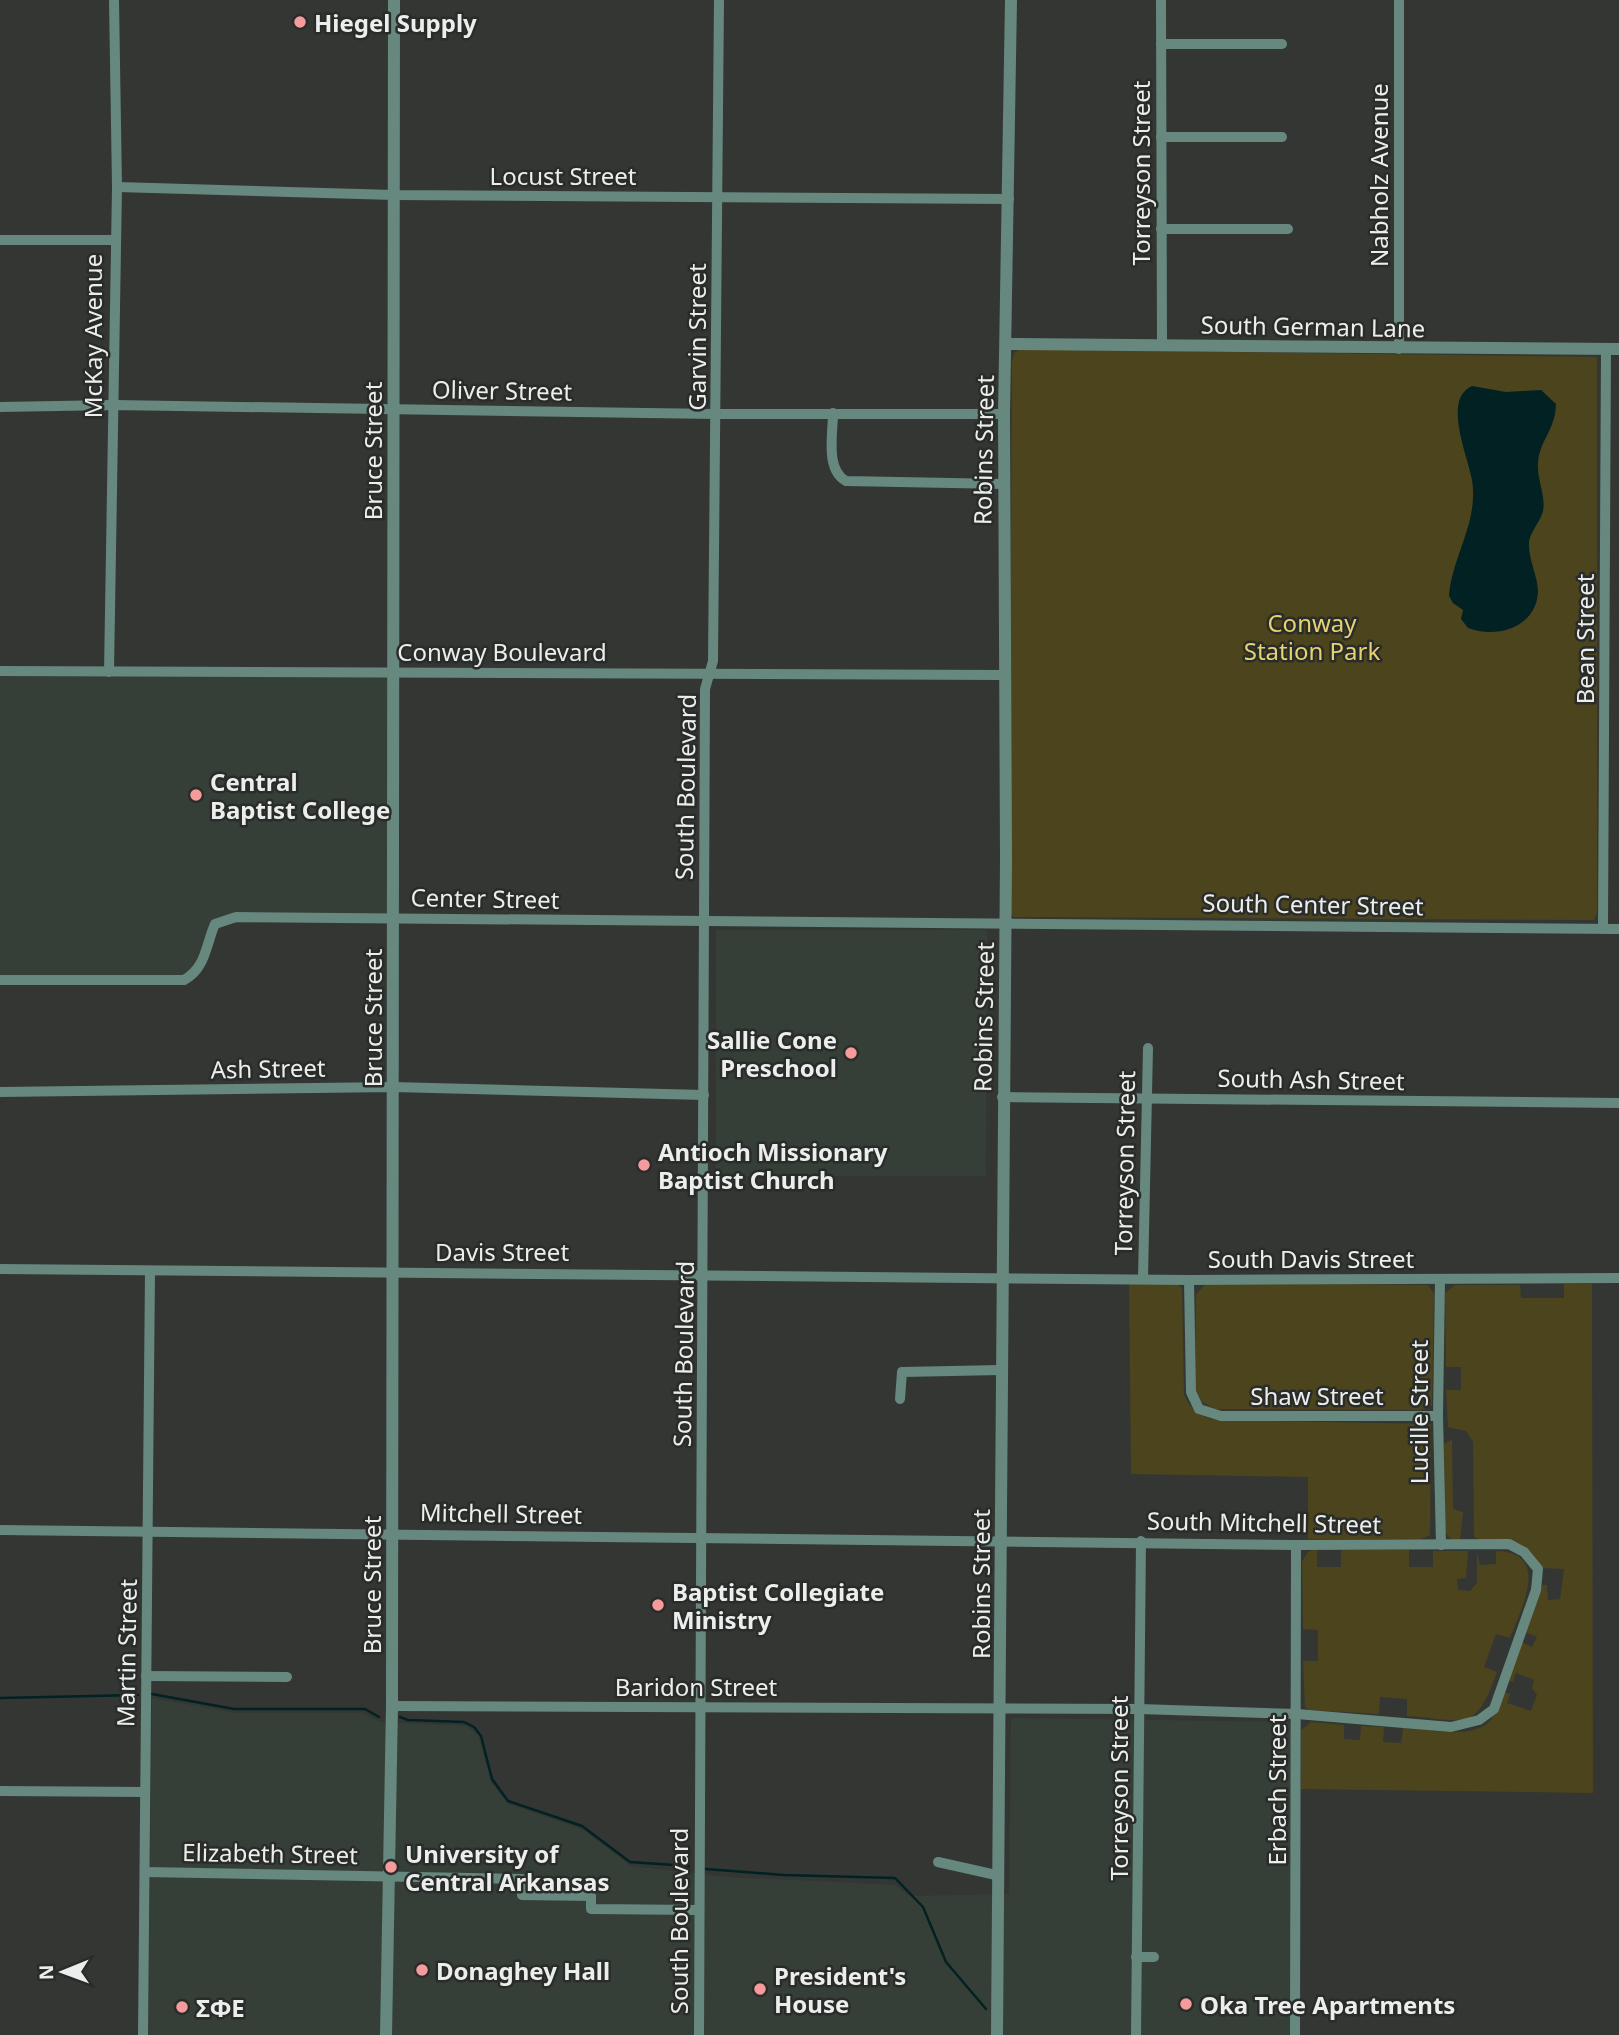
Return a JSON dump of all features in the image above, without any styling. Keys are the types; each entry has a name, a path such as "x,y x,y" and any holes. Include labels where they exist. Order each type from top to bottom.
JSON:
{"street":[{"name":"McKay Avenue","path":"109,672 114,240 117,187 114,0"},
{"name":"Bruce Street","path":"386,2035 392,1706 394,0"},
{"name":"Garvin Street","path":"710,673 713,661 719,0"},
{"name":"Robins Street","path":"998,2035 996,1875 1000,1708 1002,1097 1006,922 1004,414 1011,0"},
{"name":"Torreyson Street","path":"1161,0 1162,345"},
{"name":"Nabholz Avenue","path":"1399,0 1399,349"},
{"path":"1161,44 1282,44"},
{"path":"1161,137 1282,138"},
{"name":"Locust Street","path":"117,187 394,195 1009,199"},
{"path":"1161,229 1288,229"},
{"path":"0,240 114,240"},
{"name":"South German Lane","path":"1006,344 1613,349"},
{"name":"Bean Street","path":"1603,929 1613,349"},
{"name":"Oliver Street","path":"0,407 113,405 716,414 1004,414"},
{"path":"833,413 833,462 840,478 846,481 1004,484"},
{"name":"Conway Boulevard","path":"0,671 1003,675"},
{"name":"South Boulevard","path":"699,2035 705,1273 705,689 710,673"},
{"name":"Center Street","path":"0,980 184,979 194,975 202,963 215,924 224,919 1006,922"},
{"name":"South Center Street","path":"1006,922 1619,929"},
{"name":"Torreyson Street","path":"1143,1278 1148,1048"},
{"name":"Ash Street","path":"0,1092 393,1087 704,1095"},
{"name":"South Ash Street","path":"1002,1097 1619,1103"},
{"name":"Davis Street","path":"0,1269 1003,1276"},
{"name":"Martin Street","path":"143,2035 150,1271"},
{"name":"South Davis Street","path":"1003,1276 1189,1279 1619,1278"},
{"name":"Shaw Street","path":"1189,1279 1191,1392 1199,1409 1221,1416 1438,1416"},
{"name":"Lucille Street","path":"1440,1279 1438,1416 1441,1545"},
{"path":"900,1399 902,1372 1001,1370"},
{"name":"Mitchell Street","path":"0,1530 392,1532 1001,1542"},
{"name":"Torreyson Street","path":"1136,2035 1141,1541"},
{"name":"South Mitchell Street","path":"1001,1542 1509,1544 1524,1552 1538,1569 1536,1590 1493,1709 1479,1720 1451,1727"},
{"name":"Erbach Street","path":"1295,2035 1296,1545"},
{"path":"146,1676 287,1678"},
{"name":"Baridon Street","path":"392,1706 1139,1709 1297,1714 1451,1727"},
{"path":"0,1791 145,1791"},
{"path":"938,1863 996,1875"},
{"name":"Elizabeth Street","path":"145,1872 522,1879 522,1895 592,1896 591,1909 699,1910"},
{"path":"1136,1957 1154,1957"}],"shaded area":[{"name":"Central Baptist College","path":"0,670 393,671 393,918 216,924 184,980 0,980"},
{"name":"Sallie Cone Preschool","path":"716,930 987,930 986,1176 716,1176"},
{"name":"University of Central Arkansas","path":"152,1698 237,1713 363,1713 380,1722 466,1726 478,1735 491,1782 508,1804 582,1829 631,1866 729,1877 895,1885 909,1896 1009,1894 1011,1718 1289,1722 1290,2035 148,2035"}],"green space":[{"name":"Conway Station Park","path":"1022,349 1597,357 1597,913 1594,920 1013,917 1009,908 1012,360 1015,352"},
{"path":"1129,1282 1176,1283 1182,1288 1184,1395 1193,1409 1201,1415 1217,1420 1431,1424 1430,1535 1421,1539 1308,1539 1308,1477 1131,1474"},
{"path":"1207,1283 1428,1285 1434,1294 1432,1405 1421,1410 1215,1409 1202,1402 1195,1389 1196,1294"},
{"path":"1564,1284 1592,1284 1593,1793 1301,1789 1301,1730 1311,1722 1344,1725 1344,1739 1360,1740 1361,1726 1384,1727 1383,1742 1401,1743 1403,1728 1459,1732 1481,1727 1494,1715 1504,1692 1510,1694 1507,1703 1531,1711 1537,1695 1532,1688 1534,1680 1516,1673 1513,1682 1508,1680 1521,1642 1532,1647 1537,1637 1525,1632 1542,1585 1547,1585 1548,1600 1560,1599 1564,1569 1541,1568 1532,1555 1517,1543 1485,1541 1474,1537 1473,1442 1466,1431 1448,1427 1446,1390 1461,1390 1461,1367 1446,1367 1445,1293 1455,1285 1520,1285 1521,1298 1564,1298"},
{"path":"1452,1439 1453,1509 1463,1512 1460,1541 1452,1541 1445,1532 1444,1444"},
{"path":"1317,1549 1317,1567 1341,1567 1341,1550 1409,1550 1409,1567 1433,1567 1433,1551 1468,1551 1466,1578 1457,1579 1458,1590 1470,1591 1477,1583 1477,1552 1480,1565 1496,1564 1496,1551 1513,1554 1523,1561 1528,1571 1525,1598 1510,1638 1496,1634 1484,1667 1497,1672 1482,1706 1466,1719 1456,1720 1407,1716 1407,1699 1380,1697 1379,1714 1309,1710 1305,1707 1303,1661 1318,1661 1318,1630 1303,1629 1302,1562 1307,1553"}],"water":[{"path":"1472,386 1506,392 1541,390 1556,404 1553,422 1541,448 1538,464 1543,511 1529,541 1530,557 1538,586 1536,604 1522,622 1502,631 1468,628 1461,619 1463,610 1453,603 1449,596 1472,510 1472,480 1458,415 1463,393"}],"waterway":[{"path":"152,1694 234,1709 365,1709 379,1717"},
{"path":"0,1698 138,1695"},
{"path":"400,1717 408,1720 464,1722 474,1727 481,1736 492,1779 508,1801 582,1826 630,1862 689,1866"},
{"path":"706,1869 783,1875 895,1878 923,1907 946,1962 986,2009"}],"place":[{"name":"Hiegel Supply","path":"300,22"},
{"name":"Central Baptist College","path":"196,795"},
{"name":"Sallie Cone Preschool","path":"851,1053"},
{"name":"Antioch Missionary Baptist Church","path":"644,1165"},
{"name":"Baptist Collegiate Ministry","path":"658,1605"},
{"name":"University of Central Arkansas","path":"391,1867"},
{"name":"Donaghey Hall","path":"422,1970"},
{"name":"President's House","path":"760,1989"},
{"name":"Oka Tree Apartments","path":"1186,2004"},
{"name":"ΣΦΕ","path":"182,2007"}]}
